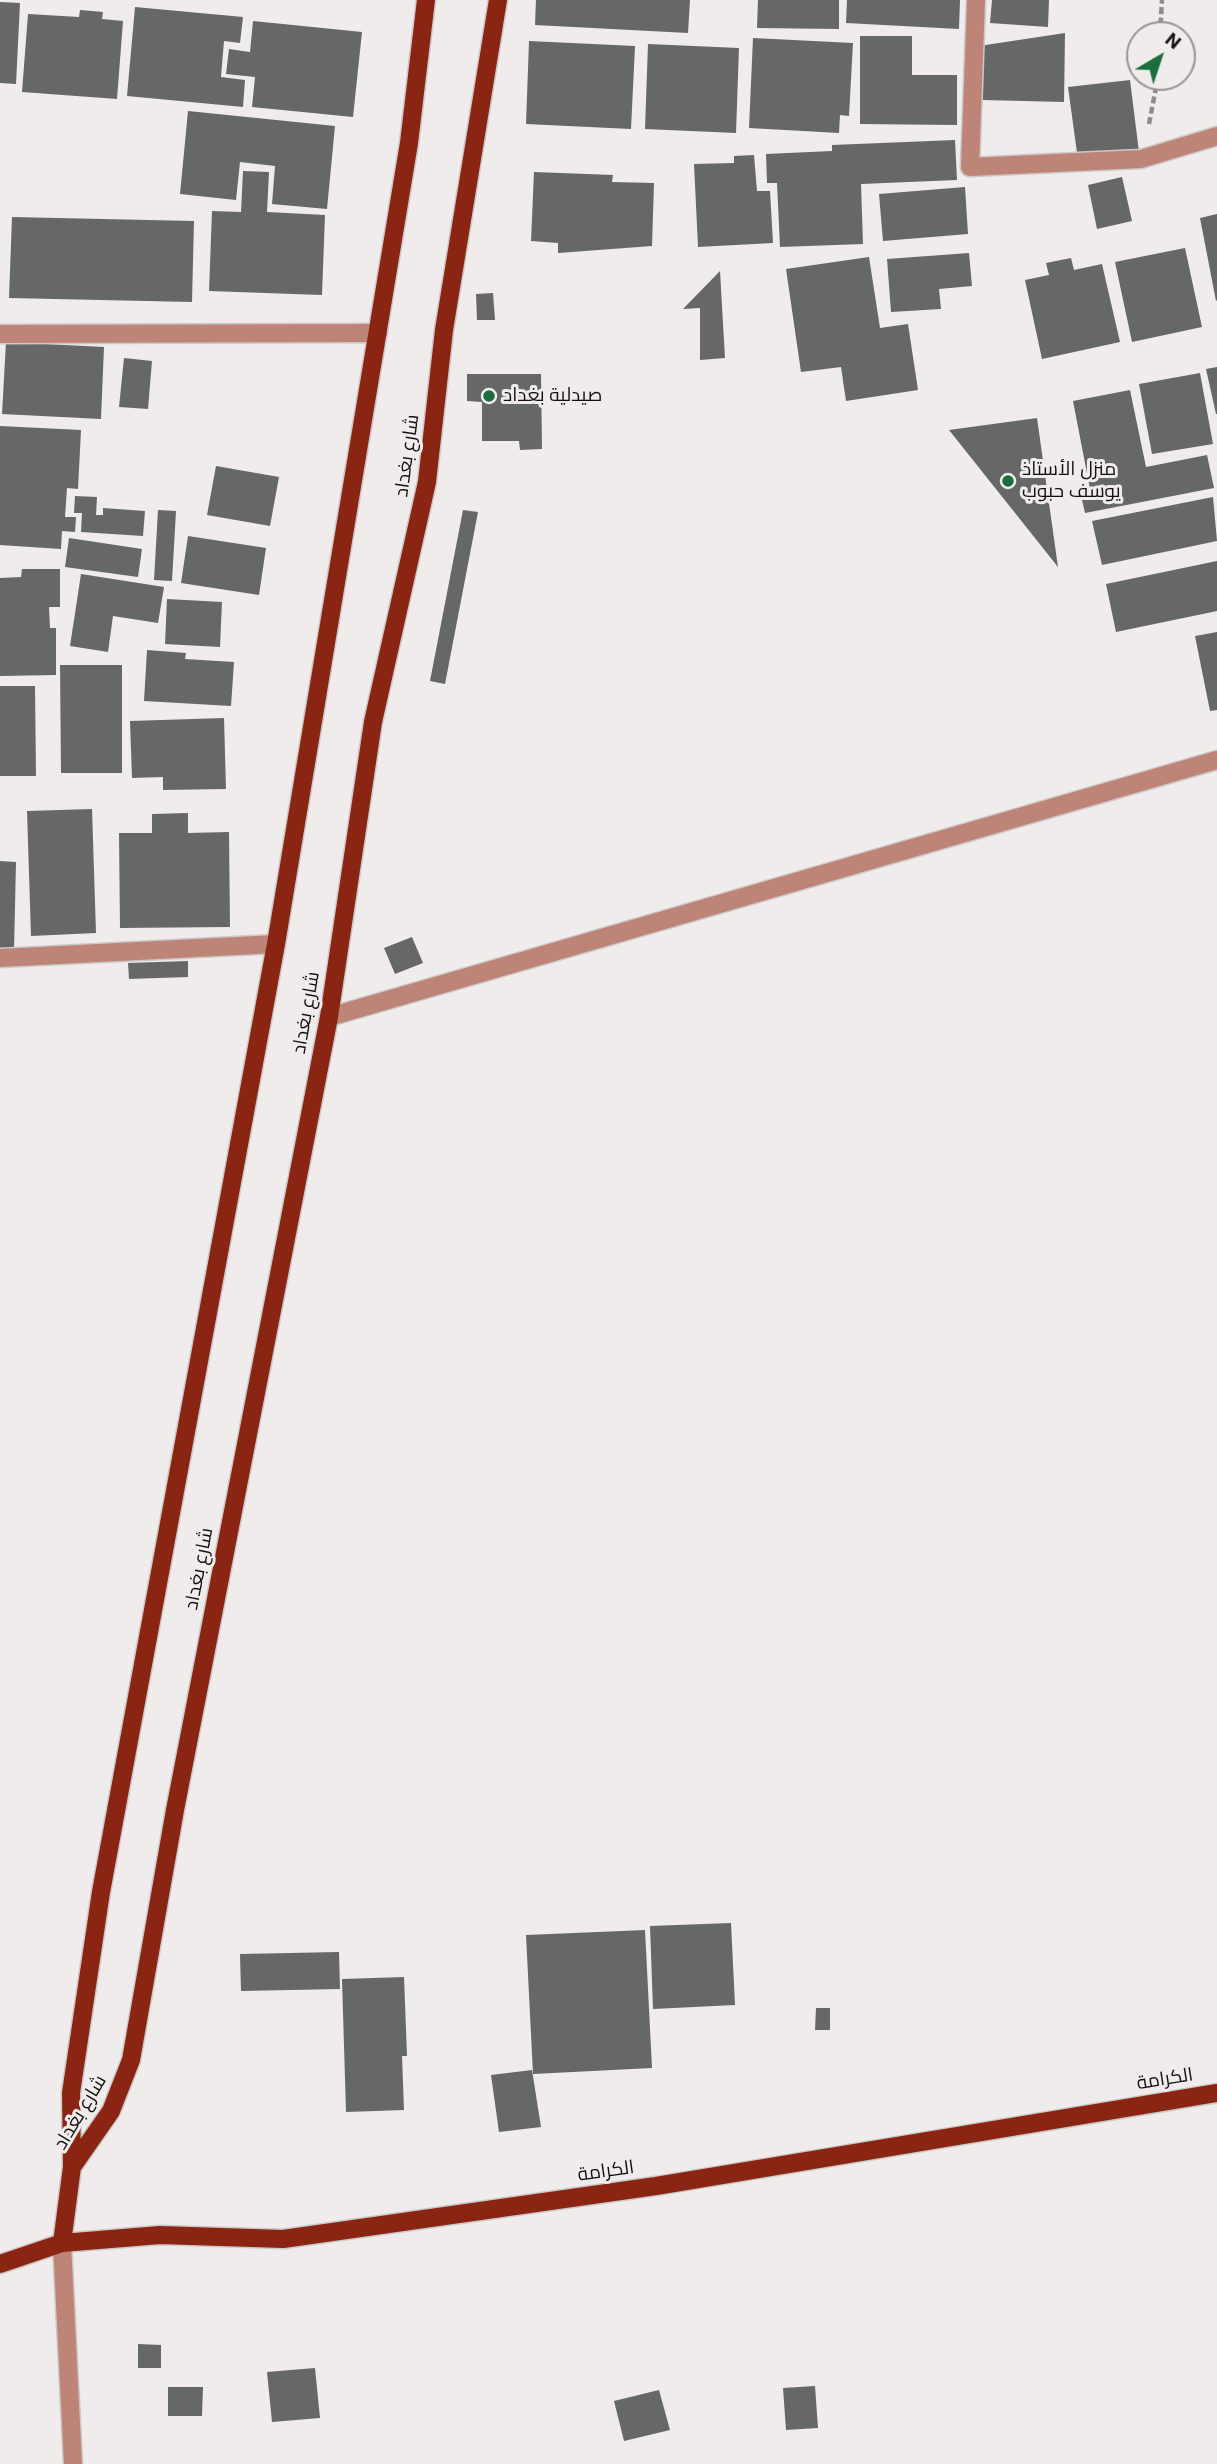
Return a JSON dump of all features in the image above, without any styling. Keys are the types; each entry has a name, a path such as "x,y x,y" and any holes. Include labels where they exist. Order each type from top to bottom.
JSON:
{"main road":[{"name":"شارع بغداد","path":"72,2167 71,2094 101,1892 276,944 409,143 426,0"},
{"name":"شارع بغداد","path":"72,2167 111,2111 131,2060 175,1810 329,1017 373,722 428,482 444,330 498,0"},
{"name":"الكرامة","path":"0,2264 62,2243 160,2235 284,2239 656,2186 1217,2093"},
{"path":"62,2243 72,2167"}],"street":[{"path":"976,0 970,167 1141,159 1217,136"},
{"path":"0,334 378,333"},
{"path":"329,1017 1217,760"},
{"path":"0,957 276,944"},
{"path":"62,2243 73,2464"}],"path":[{"path":"1161,21 1162,0"},
{"path":"1141,159 1155,91"}],"building":[{"path":"536,0 690,0 688,33 535,25"},
{"path":"758,0 839,0 839,29 757,28"},
{"path":"847,0 960,0 959,29 846,23"},
{"path":"992,0 1049,0 1048,27 990,23"},
{"path":"0,2 20,3 16,84 0,83"},
{"path":"135,7 243,17 240,43 224,41 221,77 245,80 243,107 127,96"},
{"path":"80,10 103,12 102,19 123,21 117,99 22,92 28,14 79,17"},
{"path":"253,21 362,32 353,117 252,107 255,77 226,74 229,49 250,52"},
{"path":"1065,33 1064,102 983,100 979,46"},
{"path":"860,36 912,36 912,75 957,75 957,125 860,124"},
{"path":"753,38 853,43 849,116 840,115 839,133 749,128"},
{"path":"529,41 635,46 631,129 526,124"},
{"path":"648,44 739,48 736,133 645,129"},
{"path":"1126,80 1126,91 1131,91 1139,152 1078,160 1068,87"},
{"path":"188,111 335,126 327,209 272,204 275,166 240,162 236,200 180,194"},
{"path":"955,140 957,180 861,184 863,244 780,247 777,183 767,183 766,154 832,151 832,145"},
{"path":"754,155 757,191 770,191 773,243 698,247 694,164 734,163 734,156"},
{"path":"243,171 269,172 267,212 325,215 322,295 209,291 212,211 241,212"},
{"path":"534,172 613,175 612,182 654,183 652,246 558,253 558,243 531,241"},
{"path":"1122,177 1132,221 1097,229 1088,185"},
{"path":"965,187 968,234 883,241 879,194"},
{"path":"1217,214 1217,300 1216,301 1200,218"},
{"path":"12,217 194,221 192,302 9,298"},
{"path":"1185,248 1202,327 1132,342 1115,262"},
{"path":"969,253 972,286 939,289 941,309 891,312 887,259"},
{"path":"869,257 880,328 908,324 918,390 846,401 841,367 801,372 786,269"},
{"path":"1071,258 1074,270 1102,264 1120,342 1042,359 1025,280 1049,275 1046,263"},
{"path":"720,271 725,358 700,360 700,308 683,309"},
{"path":"493,293 495,320 477,320 476,294"},
{"path":"6,342 104,347 101,419 2,414"},
{"path":"124,358 152,361 148,409 119,407"},
{"path":"1217,367 1217,414 1216,414 1206,369"},
{"path":"1200,373 1213,444 1152,454 1139,384"},
{"path":"467,374 541,374 542,449 520,450 519,441 482,441 482,402 467,401"},
{"path":"1130,390 1146,467 1207,455 1214,488 1085,513 1080,491 1090,489 1073,401"},
{"path":"1037,418 1058,567 949,430"},
{"path":"0,426 81,430 78,489 67,488 65,517 76,517 75,532 62,531 61,549 0,545"},
{"path":"216,466 279,477 270,526 207,515"},
{"path":"75,496 97,497 96,515 103,515 103,508 145,511 143,536 81,532 82,513 74,513"},
{"path":"1213,497 1217,541 1102,565 1092,521"},
{"path":"158,510 176,511 172,581 154,580"},
{"path":"463,510 478,512 445,684 430,681"},
{"path":"188,536 266,548 259,595 181,583"},
{"path":"69,538 142,549 138,577 65,567"},
{"path":"1217,561 1217,611 1116,632 1106,584"},
{"path":"22,569 60,569 60,607 49,607 50,628 56,628 56,675 0,676 0,578 21,577"},
{"path":"81,574 164,587 158,623 113,616 108,652 70,646"},
{"path":"167,599 222,602 220,647 165,644"},
{"path":"1217,632 1217,710 1210,711 1195,636"},
{"path":"147,650 186,653 185,659 234,662 231,706 144,701"},
{"path":"60,665 122,665 122,773 61,773"},
{"path":"0,686 35,686 36,776 0,776"},
{"path":"224,718 226,789 163,790 163,777 132,778 130,721"},
{"path":"92,809 96,933 31,936 27,811"},
{"path":"188,813 188,833 229,832 230,927 120,928 119,833 152,833 152,814"},
{"path":"0,861 16,862 14,951 0,951"},
{"path":"412,937 423,963 395,974 384,948"},
{"path":"188,961 188,977 129,979 128,963"},
{"path":"731,1923 735,2005 653,2009 650,1926"},
{"path":"645,1930 652,2068 533,2074 526,1935"},
{"path":"339,1952 340,1989 241,1991 240,1954"},
{"path":"404,1977 407,2056 402,2056 404,2110 346,2112 342,1979"},
{"path":"816,2008 830,2008 830,2030 815,2030"},
{"path":"532,2070 541,2127 499,2132 491,2075"},
{"path":"138,2344 161,2345 161,2368 138,2368"},
{"path":"315,2368 320,2418 272,2422 267,2372"},
{"path":"815,2386 818,2428 786,2430 783,2388"},
{"path":"168,2387 203,2387 202,2416 168,2416"},
{"path":"659,2390 670,2430 624,2441 614,2401"}],"place":[{"name":"صيدلية بغداد","path":"489,396"},
{"name":"منزل الأستاذ يوسف حبوب","path":"1008,481"}]}
